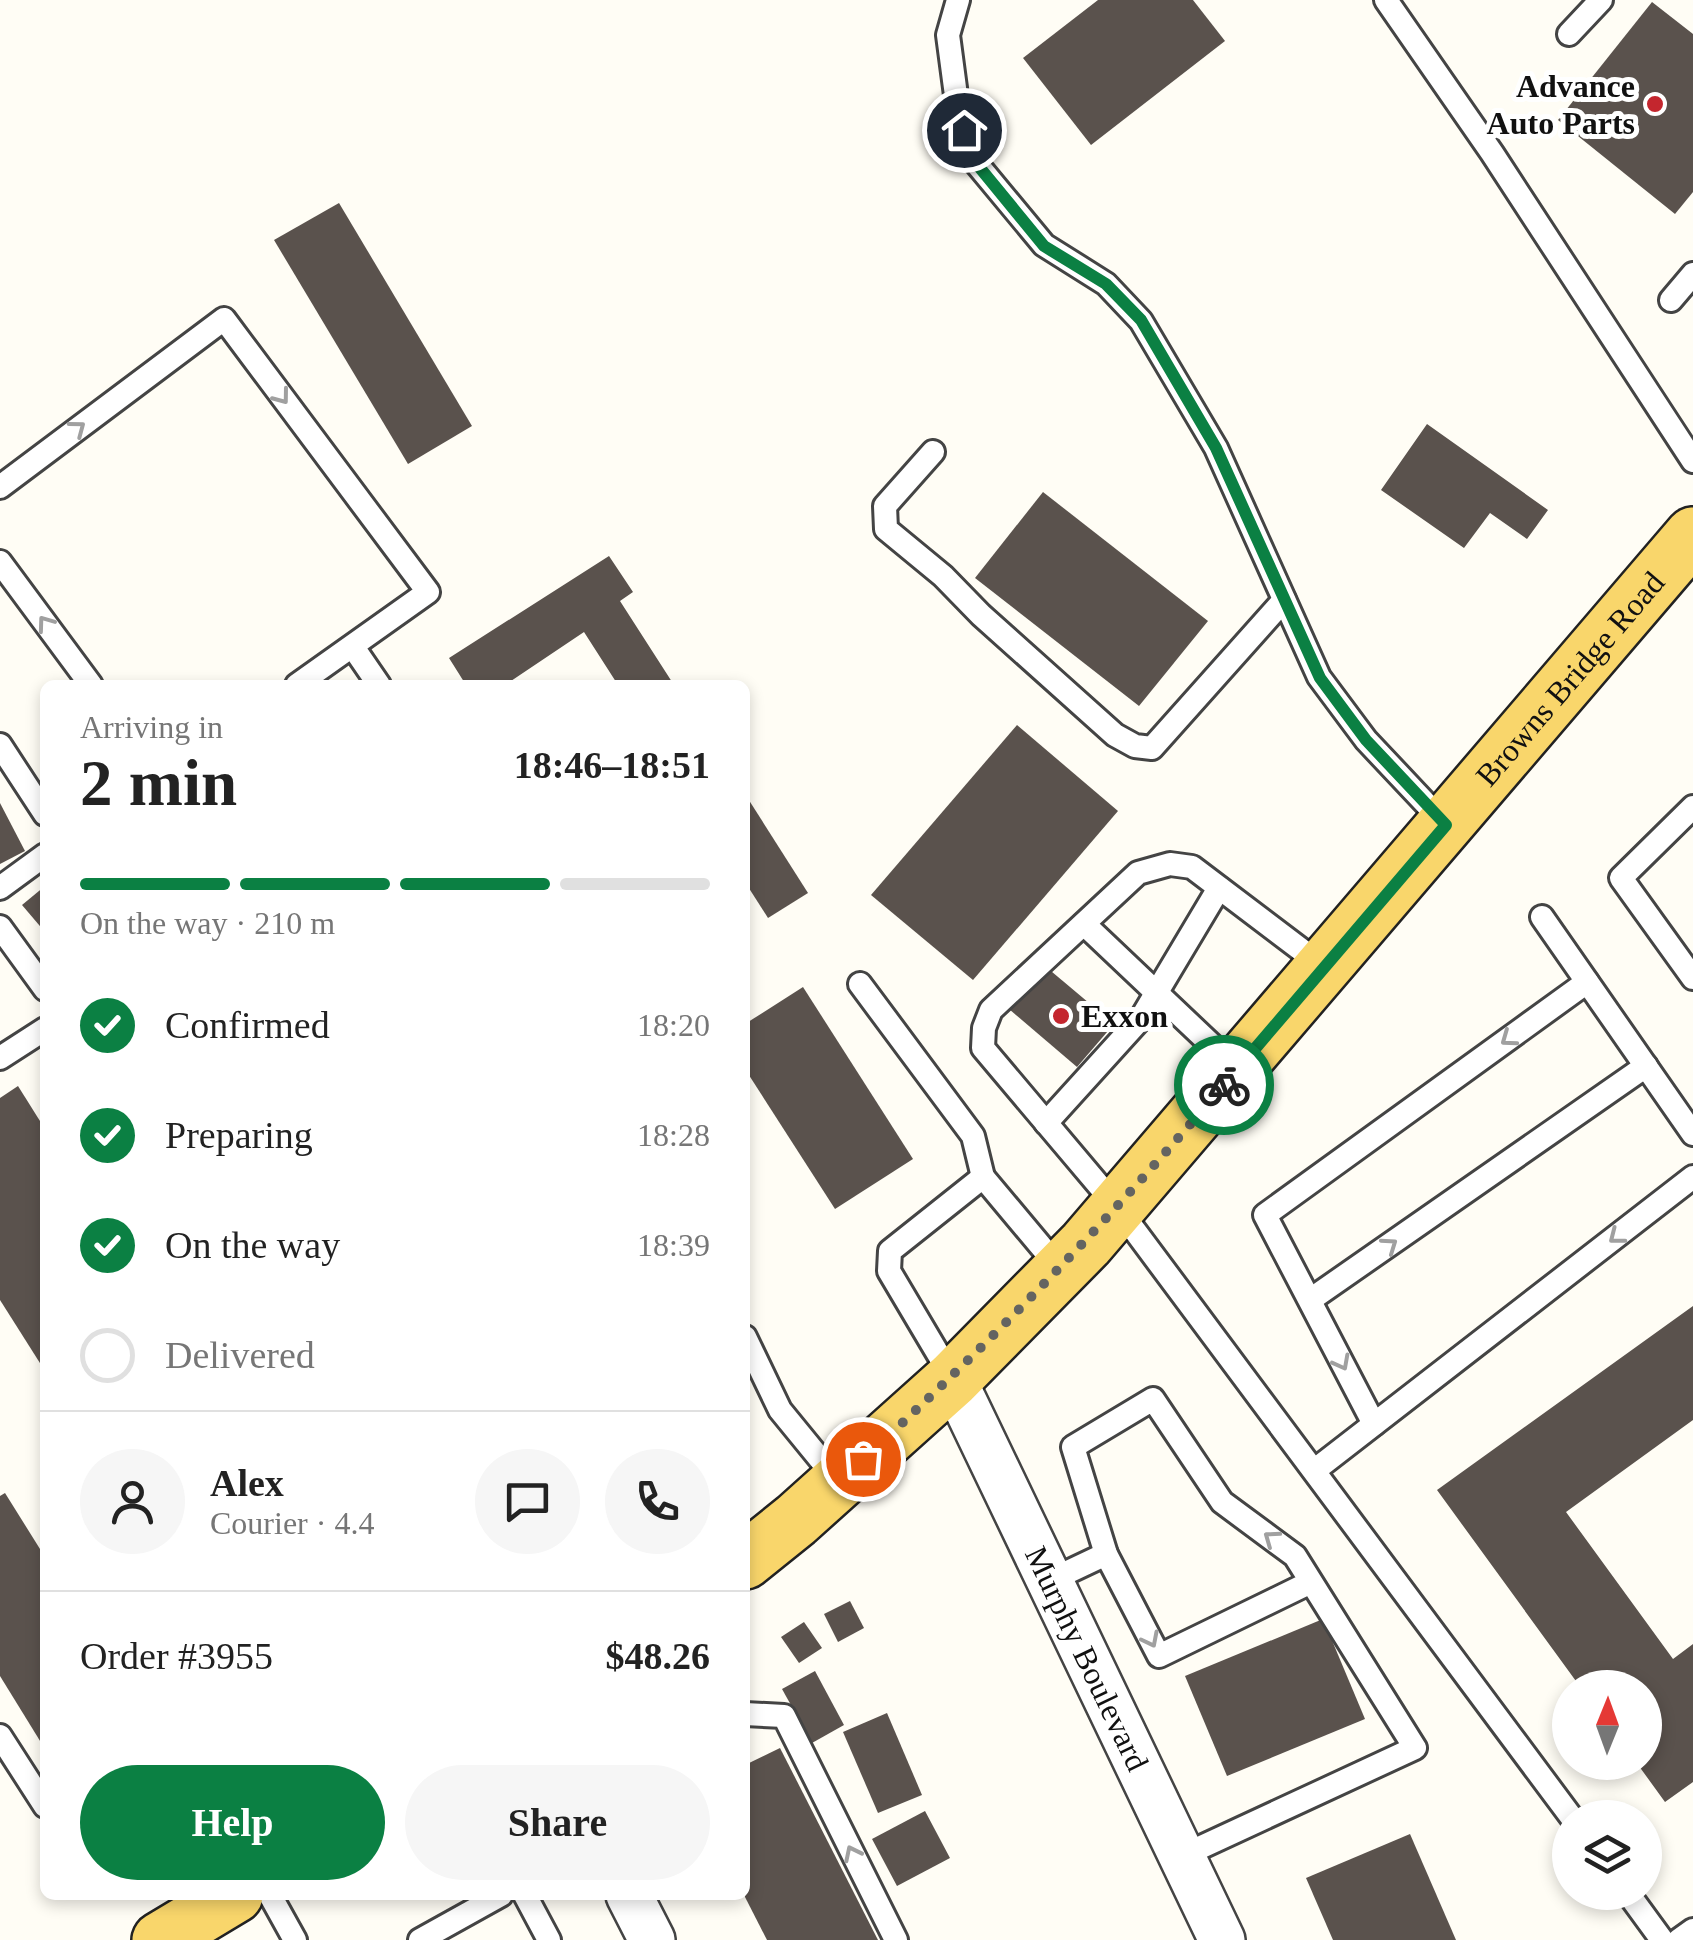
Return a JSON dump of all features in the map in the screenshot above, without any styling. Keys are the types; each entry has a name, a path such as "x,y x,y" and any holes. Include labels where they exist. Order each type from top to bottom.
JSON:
{"main road":[{"name":"Browns Bridge Road","path":"750,1557 952,1378 1118,1208 1693,536"},
{"path":"160,1940 227,1900"}],"street":[{"name":"Murphy Boulevard","path":"952,1378 1222,1940"},
{"path":"632,1900 652,1940"}],"lane":[{"path":"958,0 948,35 957,104 971,157 1044,246 1106,284 1141,320 1216,448 1320,678 1366,740 1446,825"},
{"path":"1386,0 1492,153 1693,461"},
{"path":"1569,34 1601,0"},
{"path":"1671,300 1693,274"},
{"path":"0,487 224,319 428,592 304,680"},
{"path":"933,452 885,506 886,530 943,576 981,615 1115,734 1135,746 1152,748 1284,600"},
{"path":"0,562 87,680"},
{"path":"352,646 376,680"},
{"path":"0,745 40,806"},
{"path":"1693,807 1621,878 1693,978"},
{"path":"0,888 40,859"},
{"path":"1324,968 1192,868 1170,864 1138,873 991,1010 984,1028 983,1048 1118,1208 1559,1800"},
{"path":"1046,1123 1142,1016 1219,888"},
{"path":"1542,917 1693,1134"},
{"path":"1084,924 1237,1069"},
{"path":"0,927 40,982"},
{"path":"1374,1424 1265,1215 1587,982"},
{"path":"860,984 973,1136 983,1177 1060,1269"},
{"path":"0,1058 40,1032"},
{"path":"1310,1300 1646,1066"},
{"path":"952,1378 889,1272 890,1251 983,1177"},
{"path":"1314,1470 1693,1177"},
{"path":"750,1347 780,1410 838,1481"},
{"path":"1182,1856 1415,1748 1295,1556 1222,1502 1153,1399 1073,1447 1106,1554 1159,1656 1311,1582"},
{"path":"1049,1581 1106,1554"},
{"path":"750,1714 784,1716 896,1940"},
{"path":"0,1736 40,1798"},
{"path":"273,1900 295,1940"},
{"path":"420,1940 492,1900"},
{"path":"527,1900 549,1940"},
{"path":"1640,1910 1662,1940"},
{"path":"1679,1940 1693,1930"}],"building":[{"path":"1098,0 1193,0 1225,41 1091,145 1023,58"},
{"path":"1652,2 1693,34 1693,192 1675,214 1558,120"},
{"path":"339,203 472,426 408,464 274,240"},
{"path":"1427,424 1548,510 1527,539 1490,513 1464,548 1381,490"},
{"path":"1043,492 1208,621 1139,706 975,578"},
{"path":"609,556 633,592 620,601 671,680 615,680 584,632 512,680 463,680 449,658"},
{"path":"1017,725 1118,811 973,980 871,895"},
{"path":"750,802 808,893 768,918 750,890"},
{"path":"0,803 25,851 0,864"},
{"path":"40,890 40,926 22,905"},
{"name":"Exxon","path":"1045,966 1114,1024 1077,1067 1009,1009"},
{"path":"803,987 913,1159 835,1209 750,1077 750,1021"},
{"path":"18,1086 40,1121 40,1363 0,1300 0,1098"},
{"path":"1693,1306 1693,1420 1566,1512 1673,1659 1693,1644 1693,1782 1665,1802 1649,1780 1662,1780 1662,1670 1568,1670 1437,1490"},
{"path":"5,1493 40,1549 40,1741 0,1676 0,1496"},
{"path":"850,1601 864,1628 838,1642 824,1614"},
{"path":"1323,1619 1365,1719 1227,1776 1185,1676"},
{"path":"804,1622 822,1648 799,1663 781,1637"},
{"path":"815,1671 844,1725 812,1743 782,1689"},
{"path":"887,1713 922,1795 878,1813 843,1732"},
{"path":"780,1748 878,1940 767,1940 747,1900 750,1900 750,1763"},
{"path":"925,1811 950,1858 897,1886 872,1839"},
{"path":"1410,1834 1456,1940 1333,1940 1306,1878"}],"way so far":[{"path":"863,1459 952,1378 1086,1244 1224,1085"}],"place":[{"name":"Advance Auto Parts","path":"1655,104"},
{"name":"Exxon","path":"1061,1016"}],"route":[{"path":"964,130 971,157 1044,246 1106,284 1141,320 1216,448 1320,678 1366,740 1446,825 1224,1085"}]}
